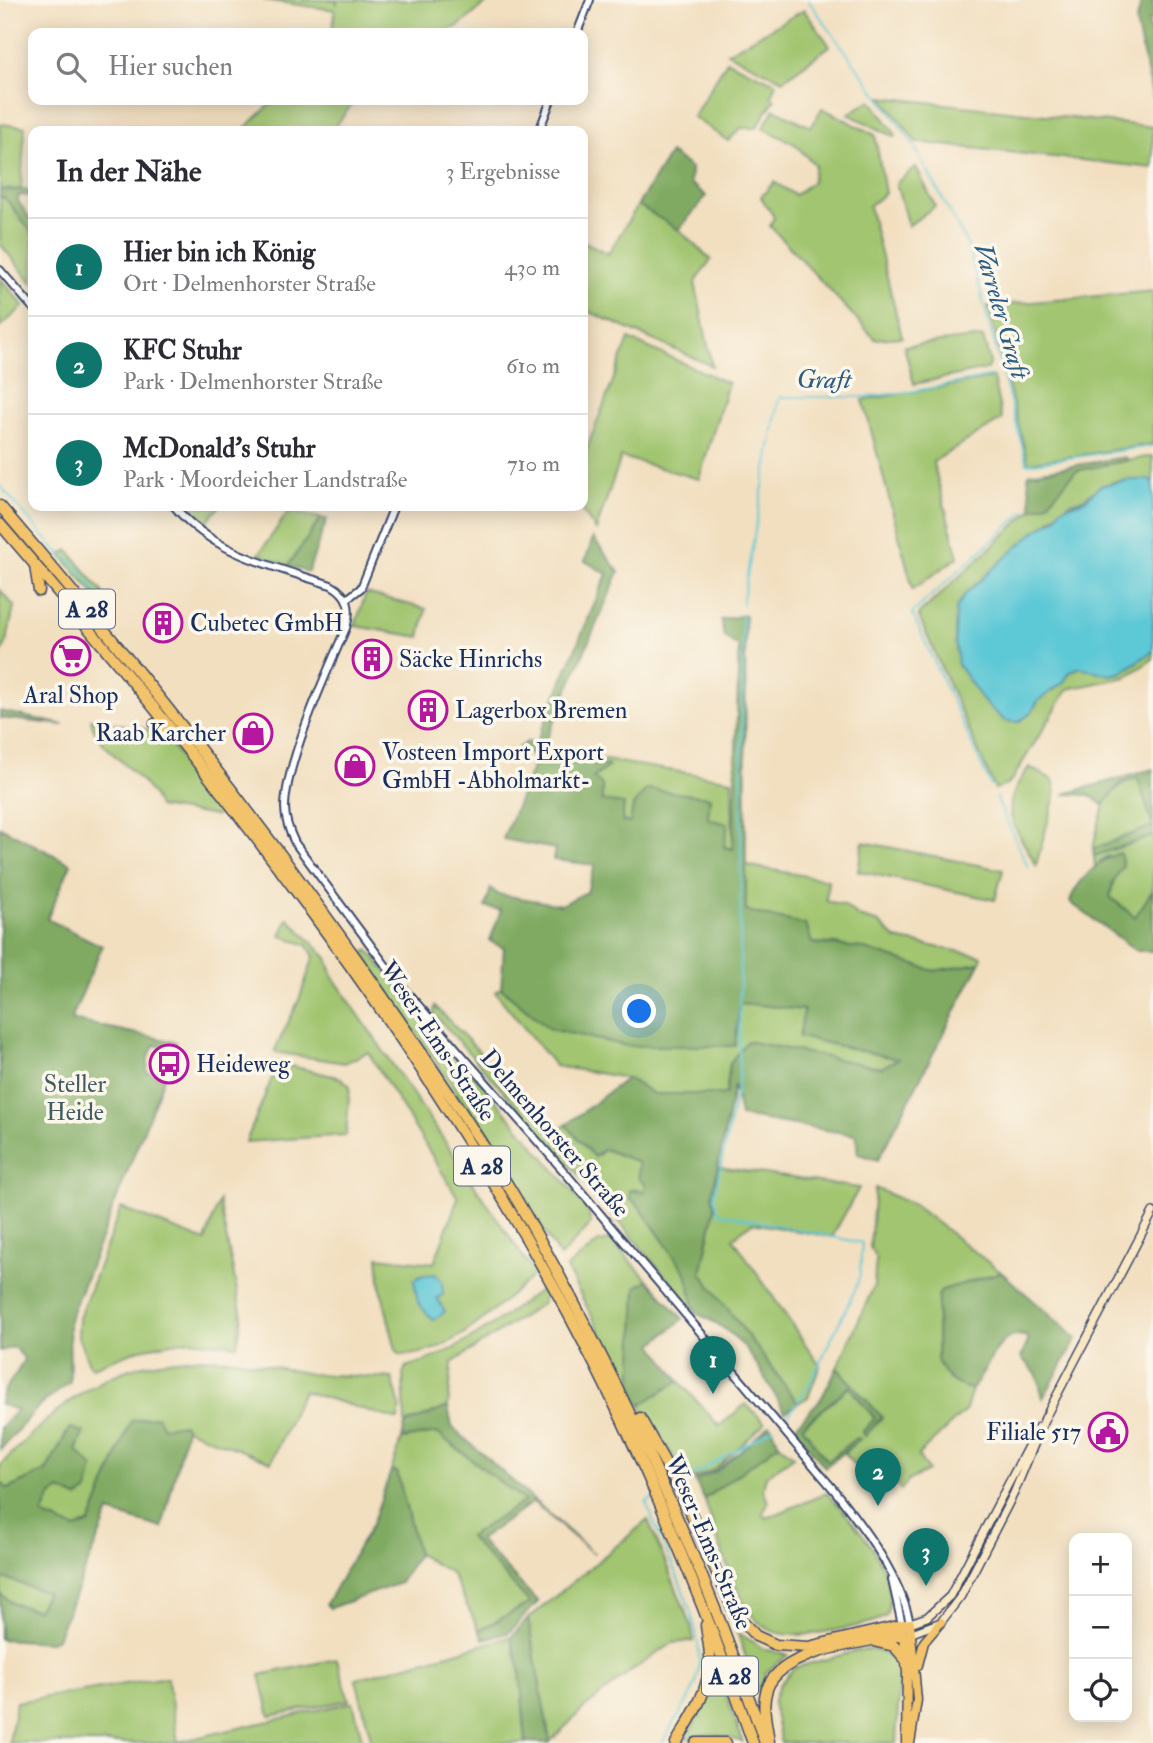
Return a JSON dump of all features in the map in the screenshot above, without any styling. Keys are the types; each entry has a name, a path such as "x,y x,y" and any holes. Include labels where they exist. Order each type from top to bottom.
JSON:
{"highway":[{"name":"Weser-Ems-Straße","path":"0,506 181,723 277,848 461,1112 527,1217 623,1396 671,1498 767,1743"},
{"name":"Weser-Ems-Straße","path":"0,524 175,734 357,978 484,1169 568,1314 660,1503 705,1611 752,1743"},
{"path":"34,563 39,591"},
{"path":"155,724 175,734"},
{"path":"623,1396 630,1401 682,1493 735,1614 756,1636 776,1645 808,1647 907,1629"},
{"path":"676,1743 702,1699 708,1680 710,1648 705,1611"},
{"path":"767,1743 765,1697 778,1671 804,1656 874,1641 907,1629"},
{"path":"874,1641 894,1646 906,1660"},
{"path":"696,1743 726,1743"}],"main road":[{"path":"907,1629 927,1617 950,1596 1153,1212"},
{"path":"916,1668 925,1642 961,1596 1010,1500 1045,1418"},
{"path":"907,1629 941,1622"},
{"name":"Delmenhorster Straße","path":"907,1629 908,1743"},
{"name":"Delmenhorster Straße","path":"907,1629 916,1668 917,1717 908,1743"}],"street":[{"path":"579,28 590,0"},
{"path":"541,126 549,105"},
{"path":"0,270 28,302"},
{"path":"179,511 194,526 229,550 331,585 347,599 361,588 392,511"},
{"name":"Delmenhorster Straße","path":"347,599 349,608 346,628 301,743 286,794 286,820 295,843 398,982 568,1176 834,1490 868,1535 891,1574 907,1629"}],"green space":[{"path":"263,0 336,0 337,5 337,0 490,0 454,28 333,28 335,10"},
{"path":"1142,0 1153,0 1153,20 1148,20 1153,43 1153,98 1136,23"},
{"path":"804,10 830,46 783,80 727,53"},
{"path":"727,61 776,83 771,96 775,99 756,128 741,128 728,141 693,117"},
{"path":"882,97 1153,127 1153,168 916,142"},
{"path":"871,100 896,135 895,137 848,114"},
{"path":"270,105 351,105 336,126 247,126"},
{"path":"822,108 875,135 885,193 869,206 902,337 875,339 770,226 774,217 761,197 774,182 795,195 812,182 815,165 795,144 763,128 774,109 811,127"},
{"path":"0,124 25,127 21,189 0,190"},
{"path":"670,153 691,168 690,183 706,196 679,230 638,205"},
{"path":"916,167 935,206 908,226 896,183"},
{"path":"0,190 28,190 28,196 19,195 18,201 28,216 28,228 5,198 0,197"},
{"path":"0,197 5,197 28,227 28,278 0,244"},
{"path":"638,205 679,230 711,260 695,282 712,366 588,311 588,244 608,254"},
{"path":"0,278 24,306 0,327"},
{"path":"1153,291 1153,444 1028,463 988,306"},
{"path":"983,337 990,362 987,369 914,384 904,346"},
{"path":"629,339 728,383 699,479 621,457 596,530 583,511 588,511 588,446"},
{"path":"993,378 1002,419 933,462 958,557 913,589 863,400"},
{"path":"1153,456 1153,483 1150,480 1109,483 1081,500 1070,503 965,594 958,665 985,703 1018,722 1031,713 1038,701 1063,683 1070,672 1080,667 1110,675 1122,672 1153,651 1153,659 1126,677 1068,689 1013,778 1007,785 995,789 918,615 1032,509 1047,504 1076,470"},
{"path":"1125,457 1129,460 1076,471 1047,504 1032,509 1028,476 1030,473"},
{"path":"189,511 216,511 204,525"},
{"path":"288,512 321,518 288,566 259,554"},
{"path":"321,518 327,519 308,572 288,566"},
{"path":"593,538 619,572 542,749 545,757 609,766 593,778 602,785 602,801 624,804 622,822 630,823 633,806 647,789 710,797 708,819 728,824 724,847 733,849 739,647 724,637 721,620 745,615 746,911 806,925 812,943 862,948 934,971 980,963 878,1160 858,1154 856,1135 740,1116 734,1085 712,1196 715,1208 701,1273 798,1403 785,1412 740,1342 728,1331 696,1313 686,1273 639,1206 629,1198 630,1190 644,1192 646,1185 639,1179 638,1162 604,1149 594,1157 566,1125 627,1078 654,1094 726,1094 730,1063 747,1041 881,1068 898,1059 799,1037 804,1010 740,1003 735,1046 627,1046 550,1029 501,988 504,948 490,941 501,910 485,907 491,888 497,894 561,905 587,892 595,865 553,860 555,849 503,839 536,758 518,748 527,742 536,743 607,574 585,561"},
{"path":"68,550 103,593 106,601 102,598 103,604 61,555"},
{"path":"0,590 14,606 7,641 0,656"},
{"path":"366,593 426,609 420,637 355,626"},
{"path":"0,711 64,725 0,718"},
{"path":"91,719 161,732 223,812 216,816 158,807 143,783 101,741"},
{"path":"593,758 732,780 733,849 724,847 707,819 710,798 630,823 616,817 602,799 593,778 608,766 592,763"},
{"path":"1029,767 1053,780 1056,792 1036,865 1015,826 1010,806 1019,782"},
{"path":"1153,769 1153,826 1138,778 1122,782 1103,805 1089,795 1064,794"},
{"path":"1138,778 1153,826 1093,849 1101,815 1110,796 1126,782"},
{"path":"1153,826 1153,836 1094,856 1093,849"},
{"name":"Steller Heide","path":"0,827 71,864 47,919 102,946 71,1020 176,1042 173,1049 154,1045 148,1058 147,1072 164,1078 69,1320 70,1382 39,1406 0,1450 0,1428 17,1410 0,1404 1,1398 24,1358 14,1347 0,1351"},
{"path":"1153,836 1153,890 1135,918 1110,897 1113,882 1123,865 1107,856 1095,867 1094,856"},
{"path":"863,842 1003,870 995,900 858,871"},
{"path":"1120,853 1123,865 1113,882 1110,897 1135,917 1153,890 1153,951 1137,951 1070,902 1077,887 1090,872 1105,860"},
{"path":"745,865 828,880 826,901 844,905 859,917 879,923 896,939 982,956 980,963 934,971 837,944 811,943 806,925 746,911"},
{"path":"288,918 327,958 333,977 535,1274 490,1314 439,1347 401,1355 396,1350 381,1289 378,1257 434,1263 458,1198 368,1052 345,1063 274,1052 299,1000 314,956 307,945 281,936"},
{"path":"368,950 588,1209 591,1224 560,1257 481,1130 363,953"},
{"path":"501,988 550,1029 735,1045 740,1003 804,1010 800,1037 899,1059 882,1068 747,1041 730,1063 726,1094 654,1094 627,1078 555,1066 495,992"},
{"path":"435,1006 556,1131 566,1125 599,1155 604,1149 638,1162 639,1179 646,1185 645,1192 635,1189 629,1198 639,1206 686,1273 696,1313 595,1193 434,1014"},
{"path":"278,1063 341,1078 350,1086 346,1135 246,1142"},
{"path":"718,1167 859,1188 832,1237 752,1223 733,1238 820,1366 808,1397 798,1403 701,1273 715,1208 712,1197"},
{"path":"875,1188 914,1205 1001,1272 942,1290 938,1296 937,1359 942,1371 950,1379 972,1389 966,1410 918,1455 928,1471 909,1480 901,1490 872,1453 854,1465 844,1453 859,1439 827,1461 802,1427 849,1387 875,1419 862,1432 865,1435 882,1418 837,1368 874,1286 876,1258 870,1247"},
{"path":"219,1201 242,1316 237,1345 189,1340 140,1349 90,1366 78,1337 79,1318 121,1208 205,1241"},
{"path":"611,1240 648,1280 636,1287 632,1390 566,1268 599,1242"},
{"path":"1001,1272 1077,1339 1043,1398 1037,1375 1021,1357 1028,1342 1027,1337 1017,1336 1001,1345 972,1389 950,1379 942,1371 937,1359 938,1296 942,1290"},
{"path":"648,1280 683,1319 653,1344 679,1381 640,1405 632,1390 636,1287"},
{"path":"543,1288 543,1303 452,1363 448,1407 405,1424 403,1374 406,1367 461,1344"},
{"path":"192,1358 235,1359 310,1374 392,1378 400,1406 398,1420 303,1391 271,1462 186,1429 183,1424 163,1428 131,1421 90,1523 76,1529 42,1515 51,1496 61,1490 83,1433 69,1429 46,1471 8,1489 0,1482 0,1466 29,1436 61,1408 95,1385 133,1368"},
{"path":"837,1368 882,1417 865,1436 862,1433 875,1418 849,1387 802,1426 827,1461 856,1438 860,1439 825,1467 794,1428 821,1399"},
{"path":"679,1381 719,1426 746,1404 765,1423 716,1469 689,1481 640,1405"},
{"path":"448,1407 452,1427 594,1554 533,1502 479,1540 538,1602 508,1633 483,1639 479,1630 530,1603 469,1537 525,1501 437,1433 402,1439 405,1424"},
{"path":"157,1416 163,1427 183,1424 186,1429 162,1528 109,1512 57,1638 50,1642 0,1639 0,1594 14,1604 37,1610 47,1593 4,1578 0,1584 0,1482 8,1489 46,1471 70,1428 84,1432 76,1450 93,1467 87,1492 77,1498 60,1490 51,1496 42,1515 76,1529 90,1523 131,1421"},
{"path":"770,1425 779,1444 704,1499 695,1481 718,1470"},
{"path":"437,1433 525,1501 469,1537 531,1603 479,1630 451,1573 418,1554 397,1472 391,1471 402,1439"},
{"path":"779,1444 794,1456 766,1476 763,1489 768,1502 763,1514 767,1518 827,1493 862,1534 882,1565 889,1599 886,1616 848,1628 794,1635 766,1628 746,1606 729,1569 704,1499"},
{"path":"391,1471 397,1472 418,1554 400,1583 330,1608 326,1604 372,1524"},
{"path":"648,1520 691,1625 694,1641 673,1643 631,1671 582,1710 550,1742 528,1619"},
{"path":"3,1577 47,1592 38,1610 14,1604 0,1594"},
{"path":"528,1619 549,1743 526,1742 520,1670 511,1637"},
{"path":"737,1632 764,1649 788,1655 766,1672 759,1694"},
{"path":"511,1637 520,1670 526,1743 372,1743 356,1679"},
{"path":"874,1649 897,1660 900,1671 896,1743 781,1743 773,1703 779,1685 794,1668 860,1650"},
{"path":"337,1659 349,1700 270,1716 260,1675"},
{"path":"715,1664 743,1742 707,1734 685,1741 710,1692"},
{"path":"167,1677 178,1742 353,1702 363,1743 9,1743 16,1702"}],"water":[{"path":"1128,480 1150,480 1153,483 1153,651 1122,672 1110,675 1080,667 1070,672 1063,683 1038,701 1031,713 1018,722 1005,721 985,703 958,665 956,609 965,594 1034,532 1056,518 1061,508 1085,500 1100,486"},
{"path":"435,1274 442,1281 443,1295 437,1298 445,1312 433,1320 418,1303 414,1280 423,1275"}],"waterway":[{"name":"Varreler Graft","path":"808,0 912,142 968,246 1027,464 1153,446"},
{"name":"Graft","path":"742,604 779,397 864,397 910,392 993,376"},
{"path":"0,486 54,548 76,565 100,597"},
{"path":"991,786 912,613 1026,510"},
{"path":"743,616 739,1079 714,1197 719,1213 862,1243 860,1274 856,1288 808,1387 786,1418"},
{"path":"996,797 1028,867"},
{"path":"680,1483 774,1428"},
{"path":"654,1498 646,1502 692,1617 698,1641 699,1663 693,1690 662,1743"}],"place":[{"name":"Cubetec GmbH","path":"163,623"},
{"name":"Aral Shop","path":"71,656"},
{"name":"Säcke Hinrichs","path":"372,659"},
{"name":"Lagerbox Bremen","path":"428,710"},
{"name":"Raab Karcher","path":"253,733"},
{"name":"Vosteen Import Export GmbH -Abholmarkt-","path":"355,766"},
{"name":"Heideweg","path":"169,1064"},
{"name":"Hier bin ich König","path":"713,1394"},
{"name":"Filiale 517","path":"1108,1432"},
{"name":"KFC Stuhr","path":"878,1506"},
{"name":"McDonald's Stuhr","path":"926,1586"}]}
